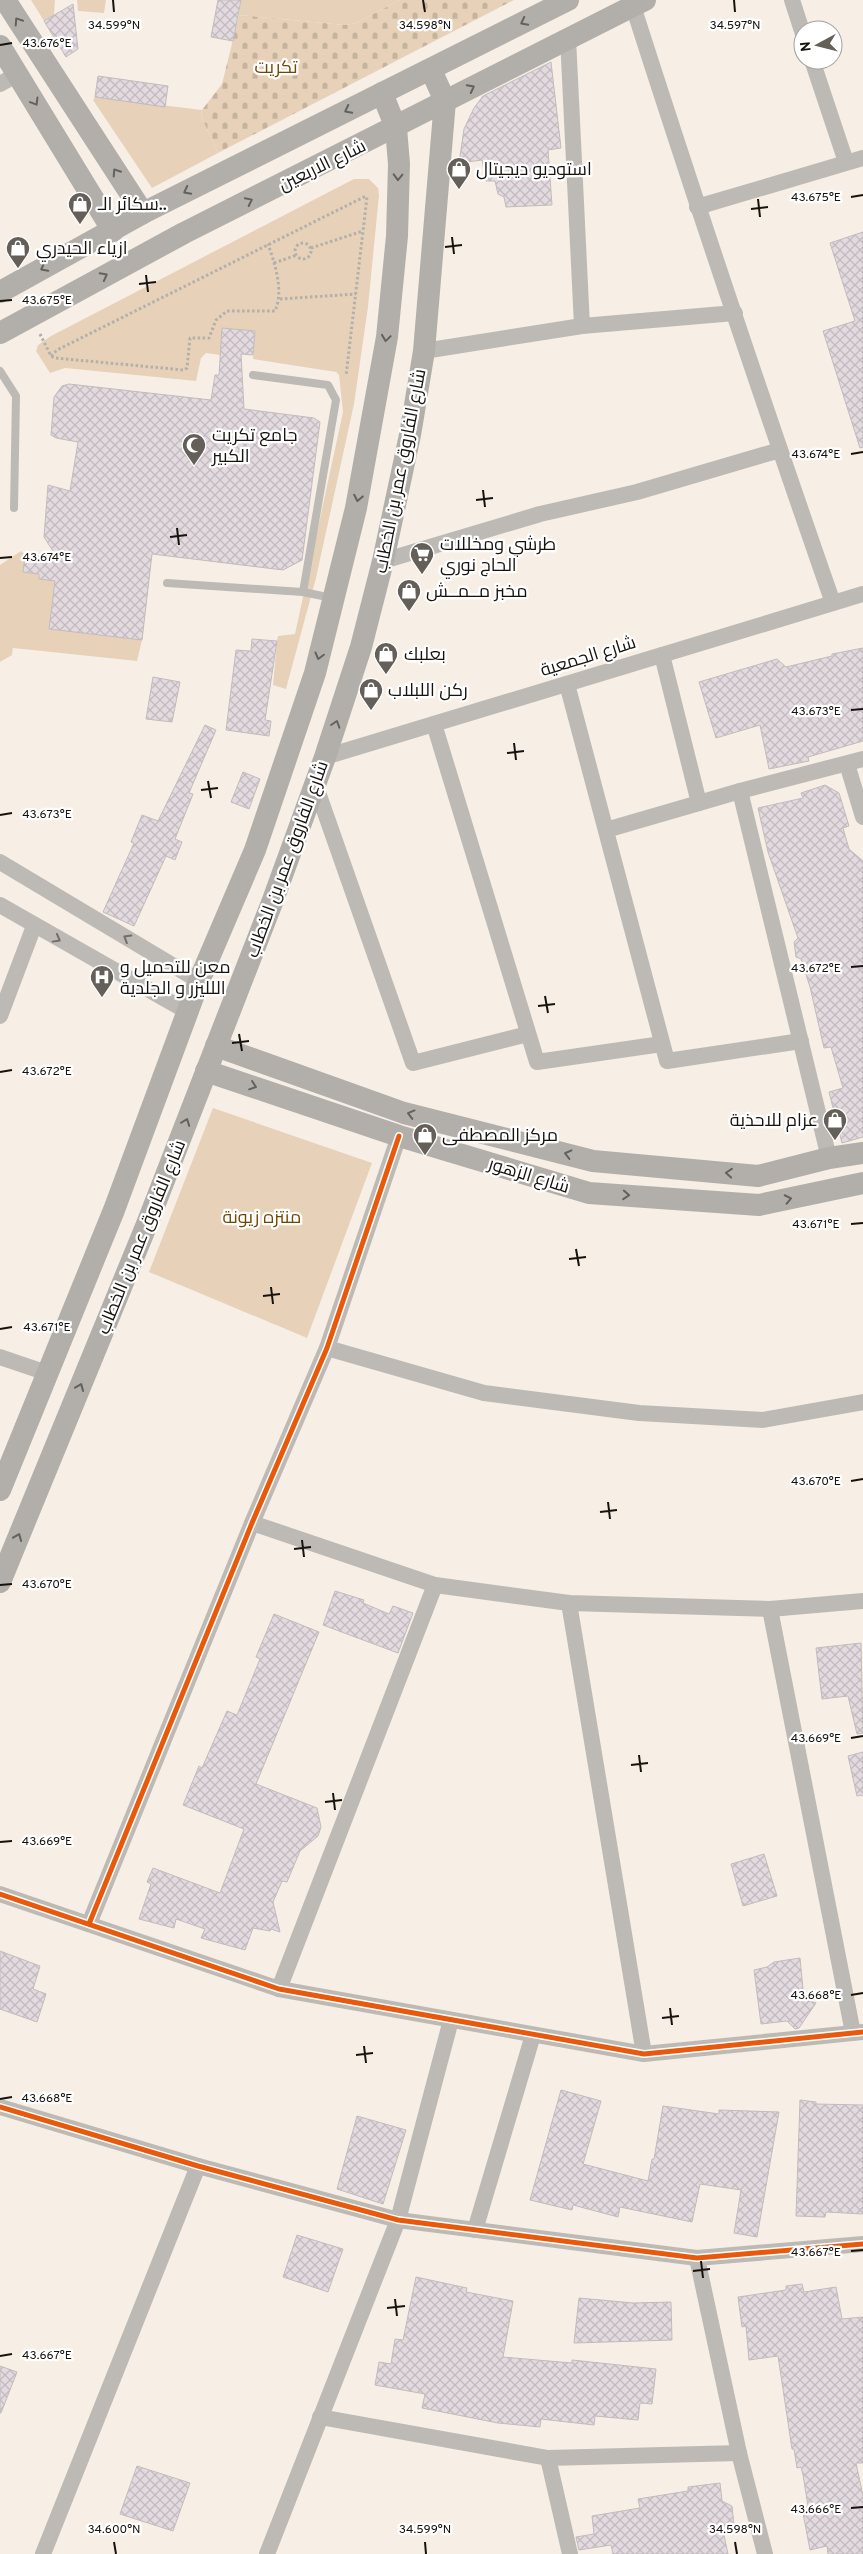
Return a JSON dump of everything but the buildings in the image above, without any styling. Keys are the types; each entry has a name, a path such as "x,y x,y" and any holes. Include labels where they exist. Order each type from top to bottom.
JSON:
{"main road":[{"path":"4,0 143,213"},
{"name":"شارع الاربعين","path":"0,292 143,213 431,70 564,1"},
{"name":"شارع الاربعين","path":"0,333 184,233 396,128 639,3"},
{"path":"0,46 9,79 113,231"},
{"path":"431,70 446,101"},
{"path":"0,1490 114,1210 200,981 259,841 315,672 358,499 387,337 397,236 399,164 396,128 382,93"},
{"name":"شارع الفاروق عمر بن الخطاب","path":"0,1582 147,1224 216,1046 325,757 361,647 383,561 410,435 424,351 446,101"},
{"name":"شارع الزهور","path":"216,1046 404,1113 593,1160 758,1176 829,1158 863,1153"},
{"name":"شارع الزهور","path":"206,1071 399,1136 590,1193 759,1205 863,1183"},
{"path":"590,1193 593,1160"}],"street":[{"path":"792,0 798,20"},
{"path":"639,3 697,207 736,313 780,450 833,603"},
{"path":"568,38 582,326"},
{"path":"815,70 846,162"},
{"path":"697,207 863,158"},
{"path":"424,351 582,326 736,313"},
{"path":"383,561 540,514 637,492 780,450"},
{"name":"شارع الجمعية","path":"325,757 863,594"},
{"path":"662,655 699,803"},
{"path":"567,684 667,1061 801,1041"},
{"path":"434,724 537,1062 662,1044"},
{"path":"606,830 740,791 863,759"},
{"path":"847,764 863,817"},
{"path":"315,784 413,1063 528,1034"},
{"path":"740,791 829,1158"},
{"path":"0,862 200,981"},
{"path":"0,905 188,1012"},
{"path":"0,1016 34,926"},
{"path":"88,1924 252,1523 326,1348 399,1136"},
{"path":"326,1348 484,1393 639,1413 763,1420 863,1402"},
{"path":"0,1357 47,1373"},
{"path":"252,1523 435,1585 569,1603 770,1609 863,1601"},
{"path":"279,1990 435,1585"},
{"path":"569,1603 644,2054"},
{"path":"0,1894 279,1990 644,2054 858,2032 770,1609"},
{"path":"267,2554 398,2220 451,2020"},
{"path":"475,2230 533,2035"},
{"path":"0,2107 198,2166 398,2220 697,2258 863,2244"},
{"path":"43,2554 198,2166"},
{"path":"697,2258 739,2453 765,2554"},
{"path":"320,2417 548,2458 739,2453"},
{"path":"548,2458 570,2554"}],"lane":[{"path":"0,371 16,396 14,508"},
{"path":"253,374 328,385 336,400 303,592"},
{"path":"167,583 303,592 334,598"}],"path":[{"path":"51,356 56,350 268,244 367,197 346,376"},
{"path":"311,248 363,231"},
{"path":"297,255 296,250 300,244 305,243 311,248"},
{"path":"51,356 184,370 187,368 190,338 209,338 216,320 227,311 275,311 280,299 274,263 268,244"},
{"path":"274,263 297,255 306,259 311,253 311,248"},
{"path":"280,299 356,294"},
{"path":"30,315 51,356"}],"green space":[{"path":"31,0 55,0 54,15 44,21"},
{"path":"77,0 106,0 104,13 78,11"},
{"path":"241,0 400,0 356,23 345,25 239,15"},
{"name":"تكريت","path":"400,0 514,0 218,153 201,116 202,110 222,84 239,15 345,25 356,23"},
{"path":"95,97 202,110 201,116 218,153 152,188 93,100"},
{"path":"354,179 369,179 378,188 379,195 368,307 354,404 316,578 286,689 273,685 277,641 278,636 295,634 343,412 339,375 336,372 253,359 255,331 223,328 220,355 206,353 201,358 196,381 65,368 50,373 36,351 38,345 51,336"},
{"path":"21,551 25,555 23,572 38,574 39,579 55,580 49,629 142,640 137,661 13,648 12,655 0,662 0,565"},
{"name":"منتزه زيونة","path":"213,1108 372,1163 307,1338 149,1272"}],"cycle path":[{"path":"89,1924 252,1523 327,1348 399,1136"},
{"path":"0,1894 279,1989 644,2054 863,2032"},
{"path":"0,2107 198,2166 398,2220 697,2258 863,2244"}],"place":[{"name":"استوديو ديجيتال","path":"459,190"},
{"name":"سكائر الـ..","path":"80,225"},
{"name":"ازياء الحيدري","path":"18,269"},
{"name":"جامع تكريت الكبير","path":"194,466"},
{"name":"طرشي ومخللات الحاج نوري","path":"422,575"},
{"name":"مخبز مــمــش","path":"409,612"},
{"name":"بعلبك","path":"386,675"},
{"name":"ركن اللبلاب","path":"371,711"},
{"name":"معن للتحميل و اللليزر و الجلدية","path":"102,998"},
{"name":"عزام للاحذية","path":"835,1141"},
{"name":"مركز المصطفى","path":"425,1156"}]}
